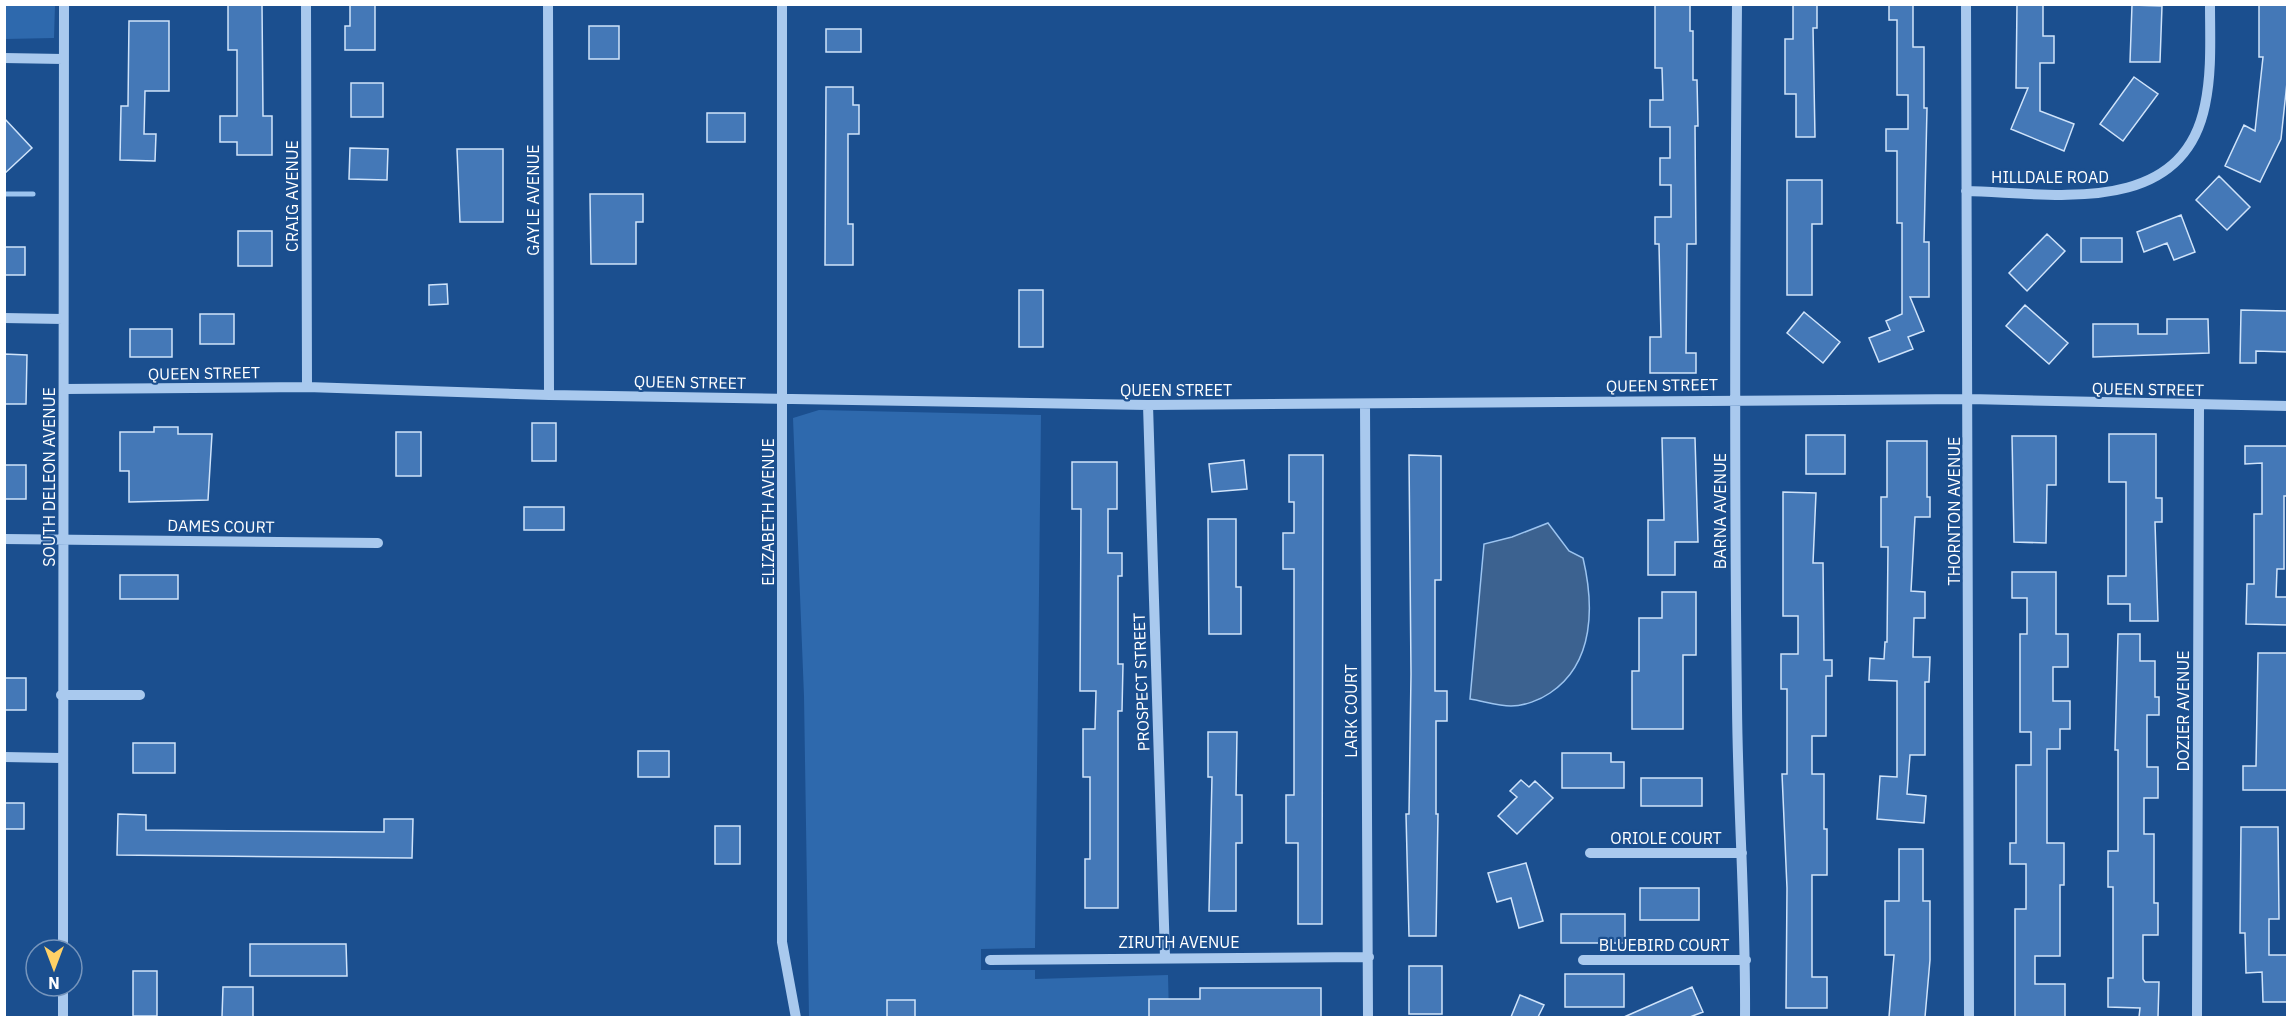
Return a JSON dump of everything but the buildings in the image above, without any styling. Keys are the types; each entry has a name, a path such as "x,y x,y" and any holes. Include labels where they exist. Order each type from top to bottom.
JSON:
{"street":[{"name":"SOUTH DELEON AVENUE","path":"63,938 61,695 65,389 63,319 64,4"},
{"name":"CRAIG AVENUE","path":"306,4 307,387"},
{"name":"GAYLE AVENUE","path":"548,4 549,395"},
{"name":"ELIZABETH AVENUE","path":"782,4 782,942 796,1017"},
{"name":"BARNA AVENUE","path":"1737,4 1734,400 1737,711 1746,960 1745,1017"},
{"name":"THORNTON AVENUE","path":"1966,4 1969,399 1969,1017"},
{"name":"HILLDALE ROAD","path":"1966,191 2112,193 2141,185 2163,172 2175,161 2193,137 2205,106 2210,56 2210,4"},
{"path":"4,58 63,59"},
{"path":"4,318 63,319"},
{"name":"QUEEN STREET","path":"65,389 307,387 549,395 1148,405 1969,399 2288,406"},
{"name":"LARK COURT","path":"1365,404 1368,1017"},
{"name":"PROSPECT STREET","path":"1148,405 1165,957"},
{"name":"DOZIER AVENUE","path":"2197,1017 2199,405"},
{"name":"DAMES COURT","path":"4,539 378,543"},
{"path":"61,695 140,695"},
{"path":"4,758 61,758"},
{"name":"ORIOLE COURT","path":"1590,853 1742,853"},
{"name":"ZIRUTH AVENUE","path":"990,960 1369,957"},
{"name":"BLUEBIRD COURT","path":"1583,960 1746,960"},
{"path":"63,998 63,1017"}],"shaded area":[{"path":"4,5 55,5 54,38 5,39"},
{"path":"819,410 1041,415 1035,948 981,949 981,970 1035,970 1035,979 1168,975 1169,1017 809,1017 804,696 793,418"},
{"path":"1548,523 1569,551 1583,558 1587,576 1588,632 1576,666 1565,681 1550,693 1521,705 1511,706 1470,699 1484,544 1512,537"}],"waterway":[{"path":"4,194 33,194"}]}
